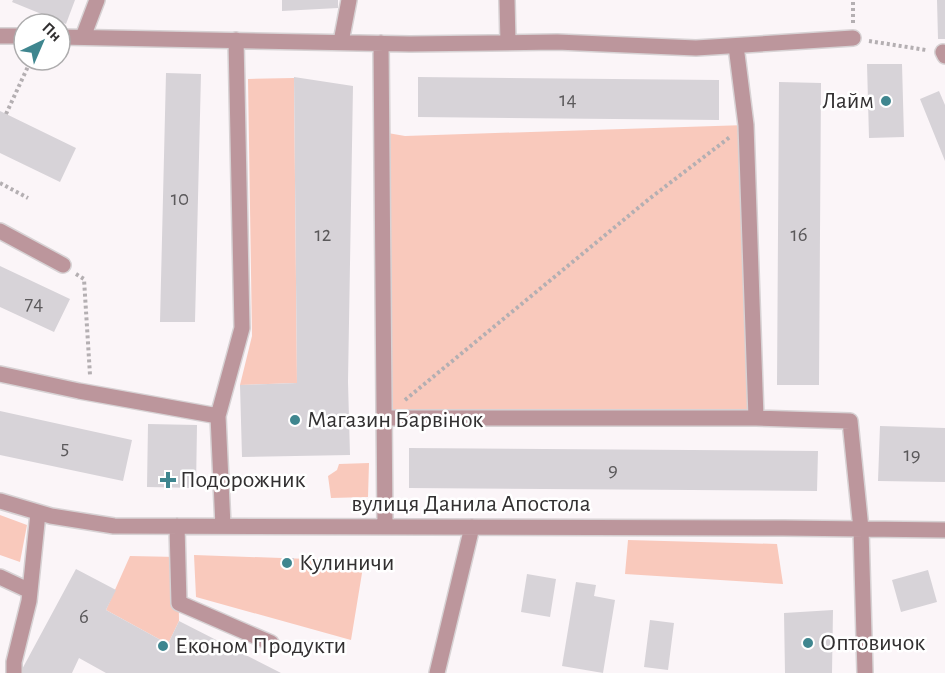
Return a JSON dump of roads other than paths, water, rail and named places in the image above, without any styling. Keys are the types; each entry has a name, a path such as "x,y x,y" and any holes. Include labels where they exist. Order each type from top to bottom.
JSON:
{"street":[{"path":"83,37 97,0"},
{"path":"341,42 349,0"},
{"path":"507,0 508,42"},
{"path":"72,37 381,43 508,42 696,48 853,38"},
{"path":"224,526 218,416 242,328 236,40"},
{"path":"381,43 385,527"},
{"path":"736,46 746,125 756,418"},
{"path":"0,231 63,265"},
{"path":"0,374 218,416"},
{"path":"384,418 756,418 850,421 861,529 865,673"},
{"name":"вулиця Данила Апостола","path":"0,501 38,513 114,526 945,530"},
{"path":"14,673 14,662 30,591 38,513"},
{"path":"177,526 179,603 271,643"},
{"path":"437,673 472,527"},
{"path":"0,577 30,591"}],"place":[{"name":"Лайм","path":"886,101"},
{"name":"Магазин Барвінок","path":"295,420"},
{"name":"Подорожник","path":"168,480"},
{"name":"Кулиничи","path":"287,563"},
{"name":"Оптовичок","path":"808,643"},
{"name":"Економ Продукти","path":"163,646"}]}
